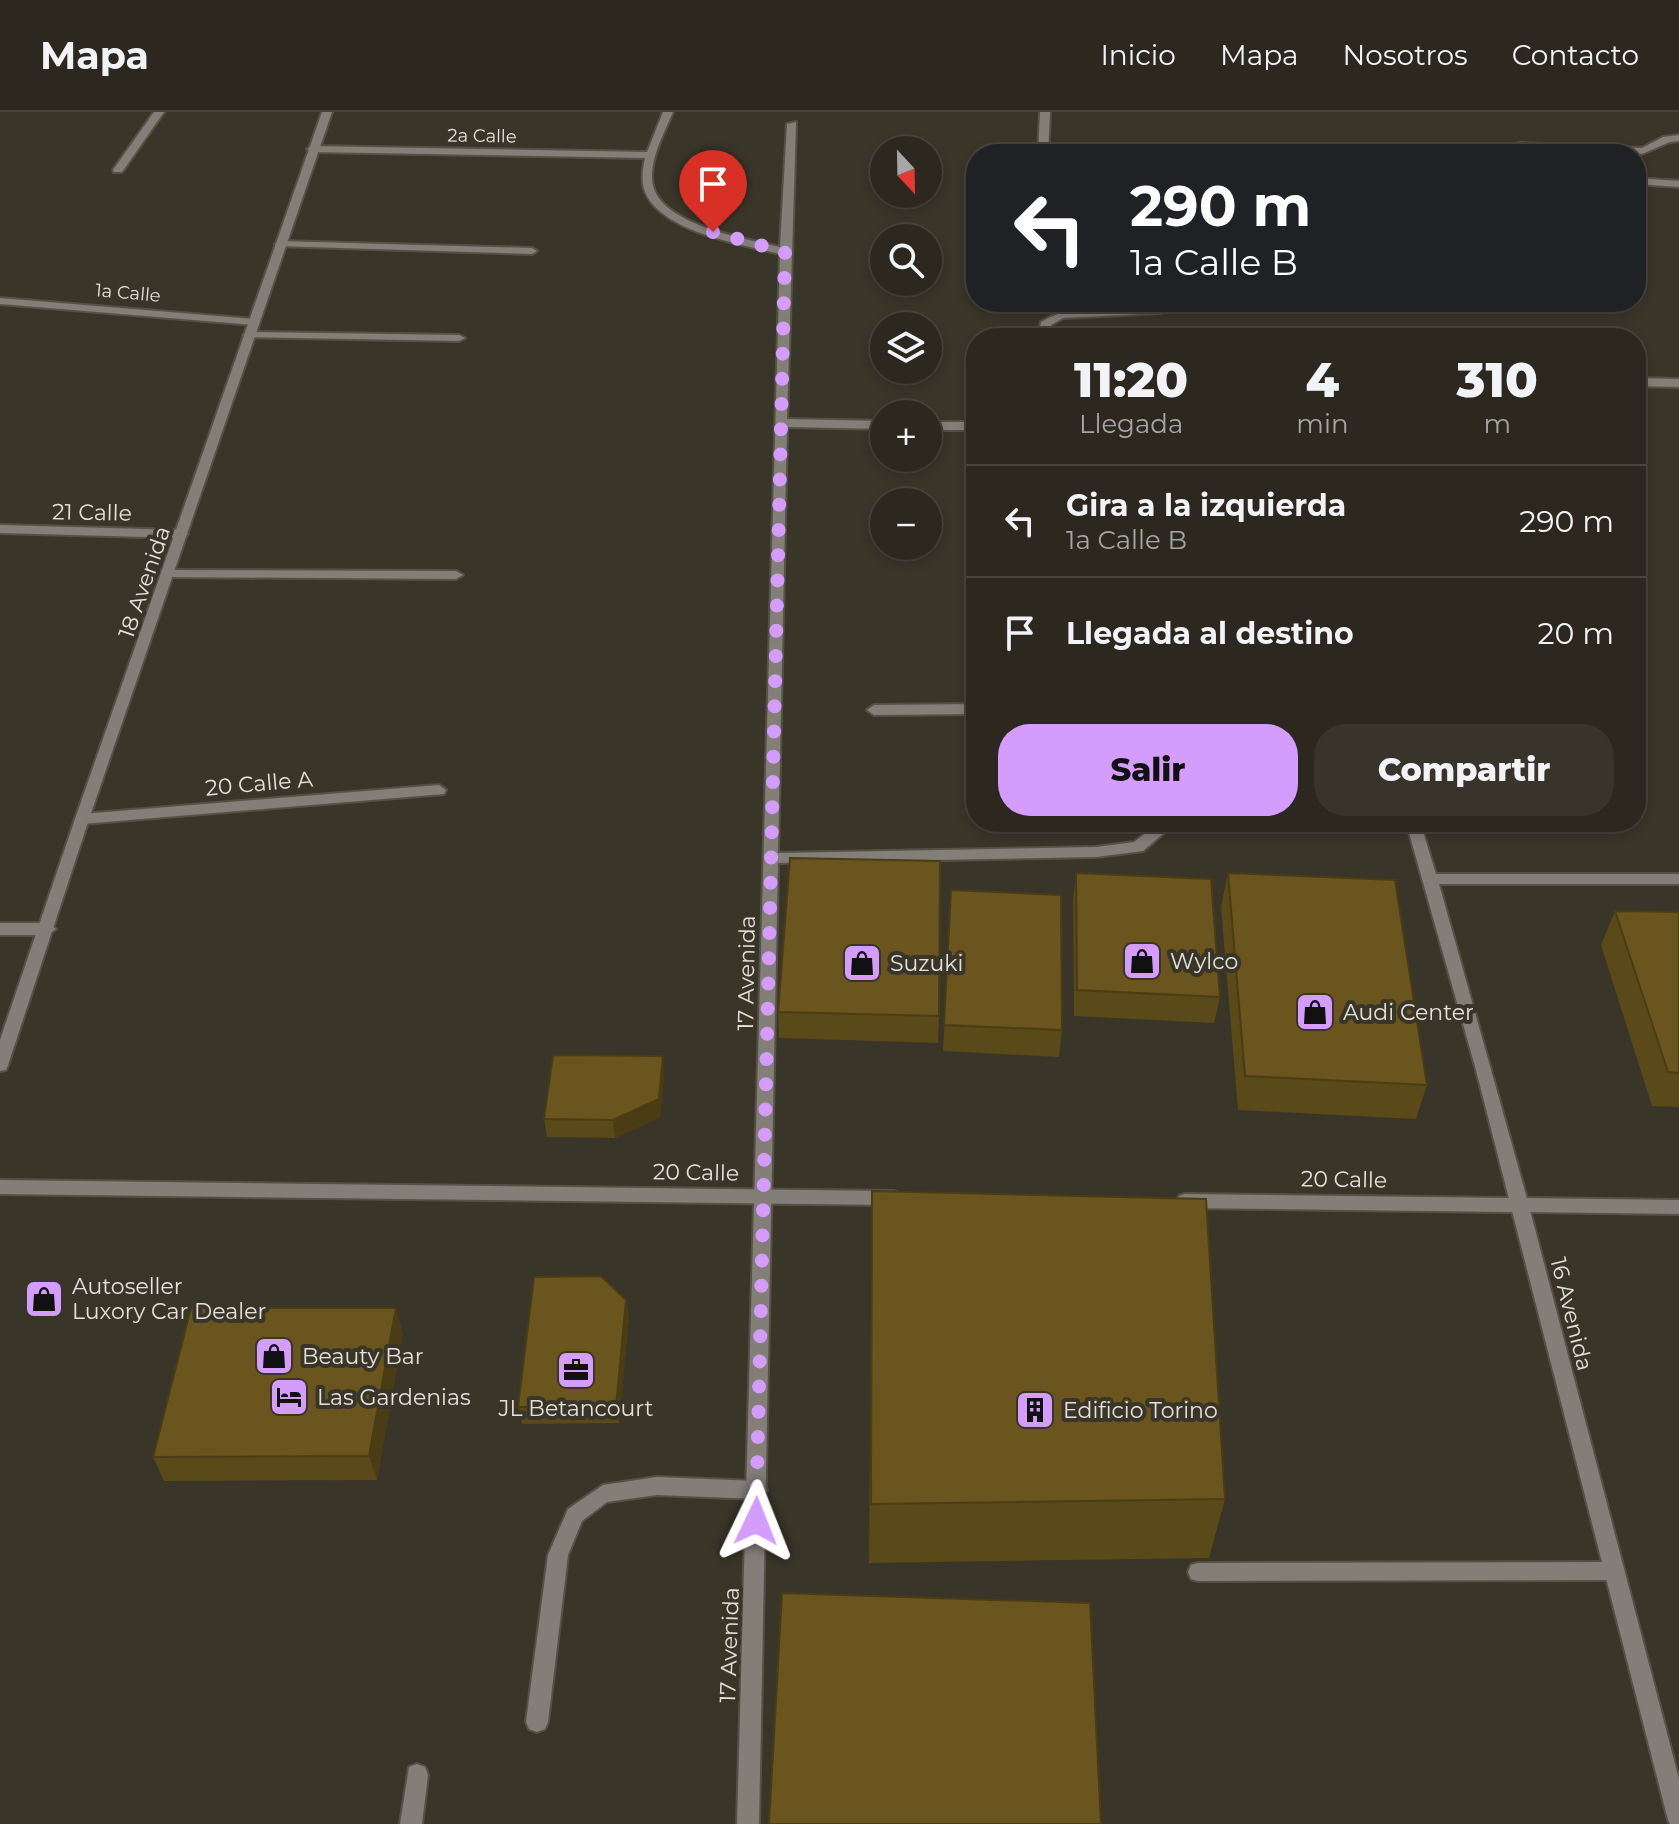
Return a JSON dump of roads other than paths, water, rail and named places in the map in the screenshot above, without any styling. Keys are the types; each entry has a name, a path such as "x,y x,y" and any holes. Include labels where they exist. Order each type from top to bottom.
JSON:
{"street":[{"path":"118,170 159,112"},
{"name":"18 Avenida","path":"0,1065 327,112"},
{"path":"668,112 651,155 648,187 656,203 675,218 785,252"},
{"path":"1043,144 1045,112"},
{"name":"17 Avenida","path":"748,1824 785,252 792,124"},
{"path":"1646,150 1659,140 1679,138"},
{"name":"2a Calle","path":"312,149 651,155"},
{"path":"1646,182 1679,184"},
{"path":"280,244 532,251"},
{"name":"1a Calle","path":"0,301 252,329 459,338"},
{"path":"1045,328 1045,324 1060,315 1133,312"},
{"path":"1646,382 1679,383"},
{"path":"782,423 870,425"},
{"path":"942,426 966,426"},
{"name":"21 Calle","path":"0,529 182,534"},
{"path":"168,574 456,575"},
{"path":"874,710 966,709"},
{"name":"20 Calle A","path":"82,819 439,790"},
{"path":"772,858 1096,852 1138,847 1156,832"},
{"name":"16 Avenida","path":"1416,832 1520,1205 1611,1571 1679,1820"},
{"path":"1430,879 1679,879"},
{"path":"0,929 48,929"},
{"name":"20 Calle","path":"0,1187 906,1199"},
{"name":"20 Calle","path":"1174,1201 1679,1207"},
{"path":"537,1722 558,1555 575,1515 603,1494 657,1486 757,1490"},
{"path":"1198,1572 1611,1571"},
{"path":"411,1824 417,1775"}],"place":[{"name":"Wylco","path":"1142,961"},
{"name":"Suzuki","path":"862,963"},
{"name":"Audi Center","path":"1315,1012"},
{"name":"Autoseller Luxory Car Dealer","path":"44,1299"},
{"name":"Beauty Bar","path":"274,1356"},
{"name":"JL Betancourt","path":"576,1370"},
{"name":"Las Gardenias","path":"289,1397"},
{"name":"Edificio Torino","path":"1035,1410"}]}
